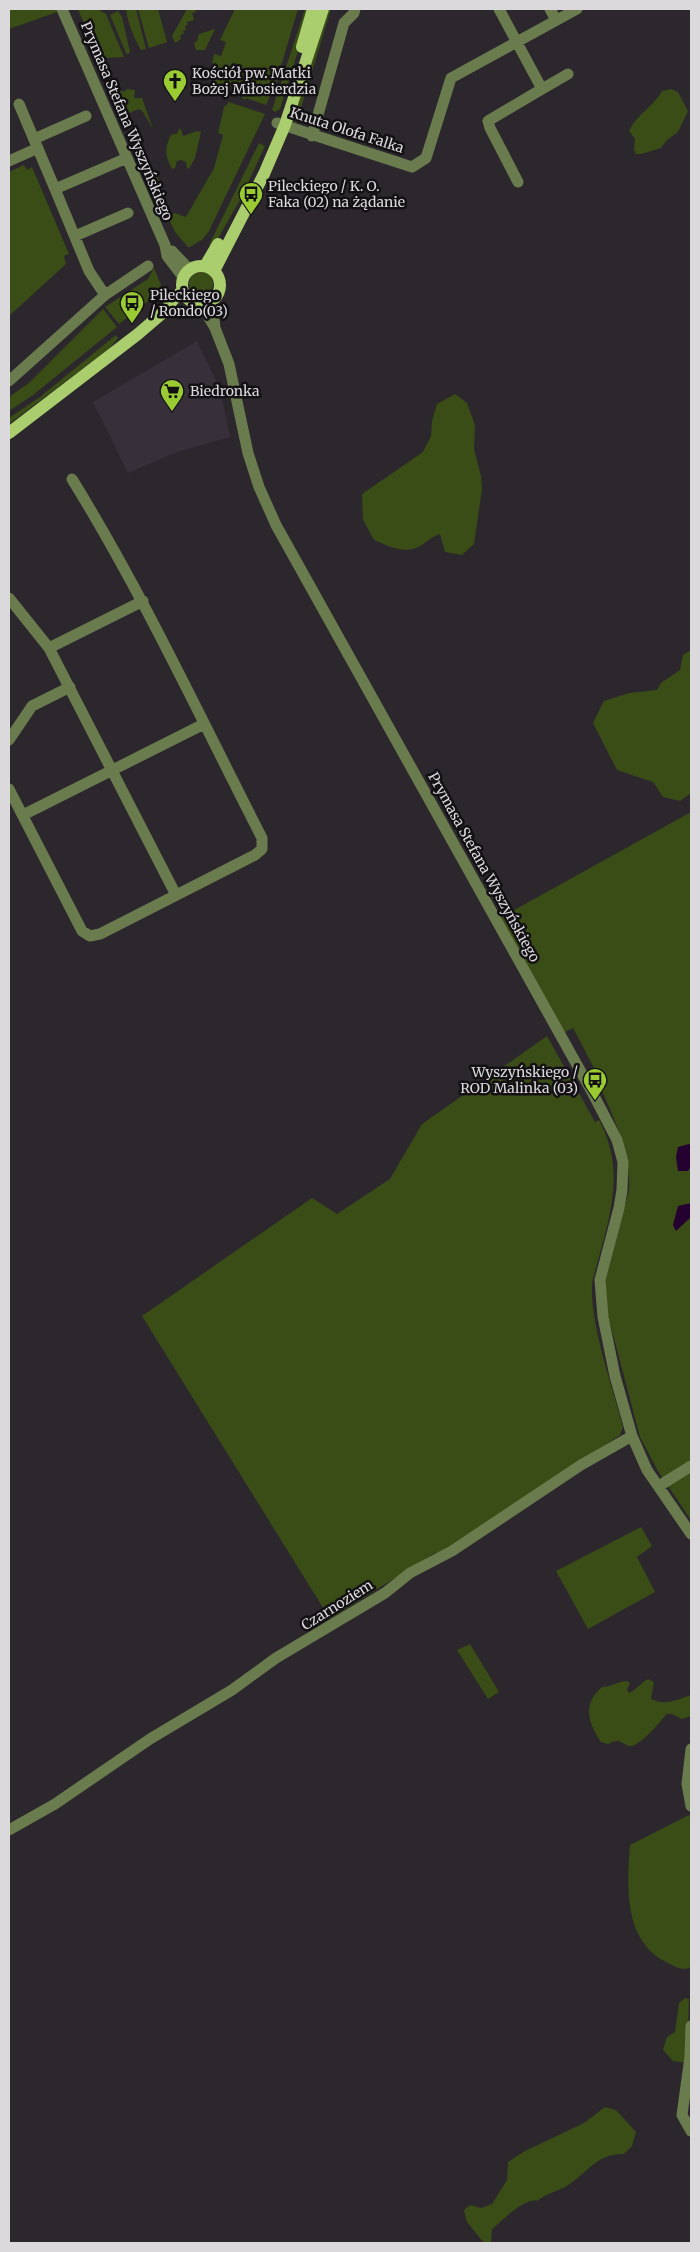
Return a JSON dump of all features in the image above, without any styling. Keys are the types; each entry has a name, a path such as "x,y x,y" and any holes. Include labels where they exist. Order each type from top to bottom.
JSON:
{"main road":[{"path":"281,124 313,9"},
{"path":"9,433 80,380 185,295 186,273 209,268 264,174 323,9"},
{"path":"185,295 207,302 219,289 220,282 209,268"}],"street":[{"name":"Prymasa Stefana Wyszyńskiego","path":"62,9 165,245 186,273"},
{"path":"312,136 344,22 354,13 355,9"},
{"path":"499,9 542,89"},
{"path":"550,9 556,20"},
{"name":"Knuta Olofa Falka","path":"281,124 312,136 412,167 426,158 451,78 577,9"},
{"path":"518,182 488,121 568,74"},
{"path":"19,104 89,271 105,295"},
{"path":"9,161 86,116"},
{"path":"55,189 127,158"},
{"path":"75,236 128,213"},
{"path":"9,381 105,295 148,266"},
{"name":"Prymasa Stefana Wyszyńskiego","path":"207,302 232,373 248,453 259,487 276,525 617,1140 623,1162 622,1190 616,1226 600,1280 600,1293 616,1376 632,1436"},
{"path":"9,789 82,931 90,936 100,934 255,855 262,849 262,838 143,601 107,536 72,479"},
{"path":"9,598 49,648 176,895"},
{"path":"49,648 143,601"},
{"path":"9,740 32,706 70,687"},
{"path":"23,815 204,724"},
{"path":"632,1436 647,1470 691,1534"},
{"name":"Czarnoziem","path":"9,1830 55,1804 150,1739 232,1690 276,1658 385,1593 410,1573 452,1551 581,1465 632,1436"},
{"path":"659,1486 691,1466"},
{"path":"691,1749 687,1784 691,1806"},
{"path":"691,2026 690,2058 682,2115 691,2131"}],"shaded area":[{"path":"197,341 220,389 230,437 177,452 128,473 93,402"},
{"path":"691,1145 691,1166 688,1171 678,1171 676,1157 678,1147"},
{"path":"691,1203 691,1217 676,1231 673,1225 678,1206"}],"green space":[{"path":"9,9 59,9 60,11 9,29"},
{"path":"78,9 98,9 106,14 124,57 104,58 96,52"},
{"path":"126,9 136,9 146,49 141,50 136,40"},
{"path":"138,9 158,9 167,42 149,48"},
{"path":"187,9 195,9 196,12 192,13 194,20 187,22 186,30 183,31 184,34 180,35 181,39 175,43 172,36"},
{"path":"235,9 298,9 276,83 266,105 246,98 245,100 242,98 244,92 224,84 222,90 215,84 213,79 212,64 214,54 221,56 226,42 220,40"},
{"path":"305,9 311,9 280,109 275,112 272,110"},
{"path":"327,9 331,9 296,124 293,118"},
{"path":"118,11 122,17 130,52 128,54 110,15"},
{"path":"215,29 205,50 196,50 194,43 197,41 199,34"},
{"path":"127,89 135,90 134,98 142,98 153,129 143,112 139,109 129,113 119,90 124,92"},
{"path":"671,89 678,92 688,111 678,132 667,140 661,148 636,154 634,149 635,139 629,131 632,125 662,91"},
{"path":"229,102 265,114 209,231 203,239 188,247 175,232 149,177 156,176 161,183 156,186 170,216 175,213 186,217 214,168 223,135 218,133 224,107"},
{"path":"181,129 183,136 197,131 201,132 195,158 189,169 186,162 181,160 177,161 175,168 172,169 166,148 171,135 178,133 178,130"},
{"path":"259,143 265,146 240,200 213,247 209,245"},
{"path":"24,165 27,170 32,167 69,254 64,256 66,264 9,316 9,172"},
{"path":"154,268 161,285 160,292 119,324 105,307 148,279"},
{"path":"201,272 210,275 213,284 210,293 201,296 192,293 189,284 192,275"},
{"path":"103,309 117,327 33,395 9,411 9,397 29,383"},
{"path":"116,335 118,338 109,349 9,424 9,418 40,397"},
{"path":"455,394 467,403 475,425 474,449 481,476 482,489 474,544 462,555 445,552 440,534 414,549 408,550 397,549 374,540 363,520 362,494 423,452 431,436 432,421 437,404"},
{"path":"691,650 691,793 680,801 663,797 653,782 617,770 593,723 604,701 629,693 657,690 661,683 680,670 683,655"},
{"path":"691,812 691,1520 658,1471 640,1437 605,1304 605,1283 629,1190 628,1163 621,1138 601,1089 604,1087 573,1028 563,1033 500,918"},
{"path":"547,1036 595,1122 599,1120 608,1140 613,1161 612,1201 592,1283 592,1300 598,1336 623,1427 620,1435 443,1551 433,1554 330,1619 142,1316 312,1198 337,1214 390,1179 422,1124"},
{"path":"641,1527 652,1546 637,1557 655,1592 588,1629 556,1571"},
{"path":"470,1644 499,1692 488,1699 457,1650"},
{"path":"648,1679 654,1682 651,1699 656,1701 671,1701 691,1695 691,1716 682,1719 672,1714 666,1714 660,1723 639,1743 634,1745 630,1746 618,1741 608,1744 601,1742 590,1721 589,1714 589,1707 596,1693 602,1687 627,1681 630,1683 627,1689 629,1693"},
{"path":"689,1815 691,1818 691,1967 685,1969 666,1962 652,1952 642,1940 635,1926 631,1911 628,1877 630,1845"},
{"path":"685,1998 689,1999 687,2063 673,2061 663,2050 667,2037 675,2032 679,2003"},
{"path":"605,2107 616,2110 636,2132 632,2146 624,2154 606,2157 599,2161 565,2187 537,2201 520,2206 492,2229 491,2243 484,2243 467,2222 464,2210 470,2205 481,2208 492,2204 507,2180 508,2162 525,2151 584,2123"}],"place":[{"name":"Kościół pw. Matki Bożej Miłosierdzia","path":"175,102"},
{"name":"Pileckiego / K. O. Faka (02) na żądanie","path":"251,215"},
{"name":"Pileckiego / Rondo(03)","path":"132,324"},
{"name":"Biedronka","path":"172,412"},
{"name":"Wyszyńskiego / ROD Malinka (03)","path":"595,1101"}]}
